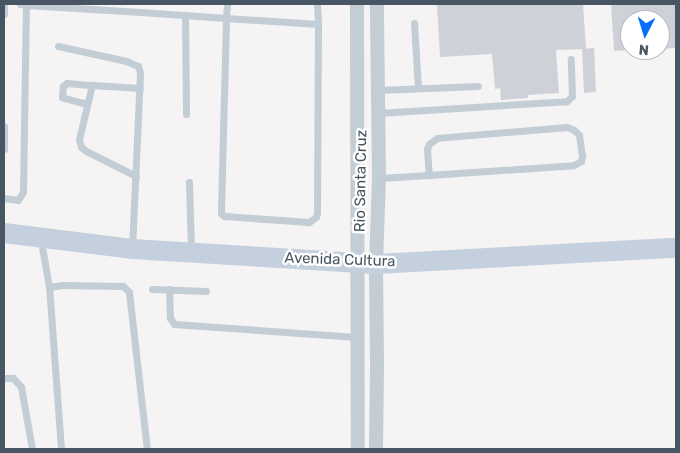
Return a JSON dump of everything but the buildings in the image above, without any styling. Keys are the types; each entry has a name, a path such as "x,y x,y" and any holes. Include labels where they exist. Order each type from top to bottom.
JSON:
{"street":[{"name":"Rio Santa Cruz","path":"357,4 367,263 378,362 376,449"},
{"name":"Rio Santa Cruz","path":"358,449 357,338 379,178 377,4"},
{"name":"Avenida Cultura","path":"4,232 132,249 367,263 676,248"}],"lane":[{"path":"4,4 4,14"},
{"path":"4,198 18,200 23,192 24,4 318,24"},
{"path":"226,4 221,212 224,216 309,222 316,217 317,4"},
{"path":"185,15 186,114"},
{"path":"414,23 418,88"},
{"path":"58,46 138,66 140,88 132,249"},
{"path":"378,113 566,101 572,96 571,59"},
{"path":"88,104 64,98 62,96 63,86 67,83 140,88"},
{"path":"92,85 79,139 81,147 136,176"},
{"path":"378,90 478,86"},
{"path":"4,126 4,149"},
{"path":"379,178 574,165 581,161 582,156 579,135 567,127 437,138 429,144 427,149 429,174"},
{"path":"189,182 191,253"},
{"path":"40,237 49,287 61,449"},
{"path":"49,287 123,286 129,292 147,449"},
{"path":"169,289 170,318 174,324 357,338"},
{"path":"152,290 206,291"},
{"path":"4,378 13,378 21,387 32,449"}]}
